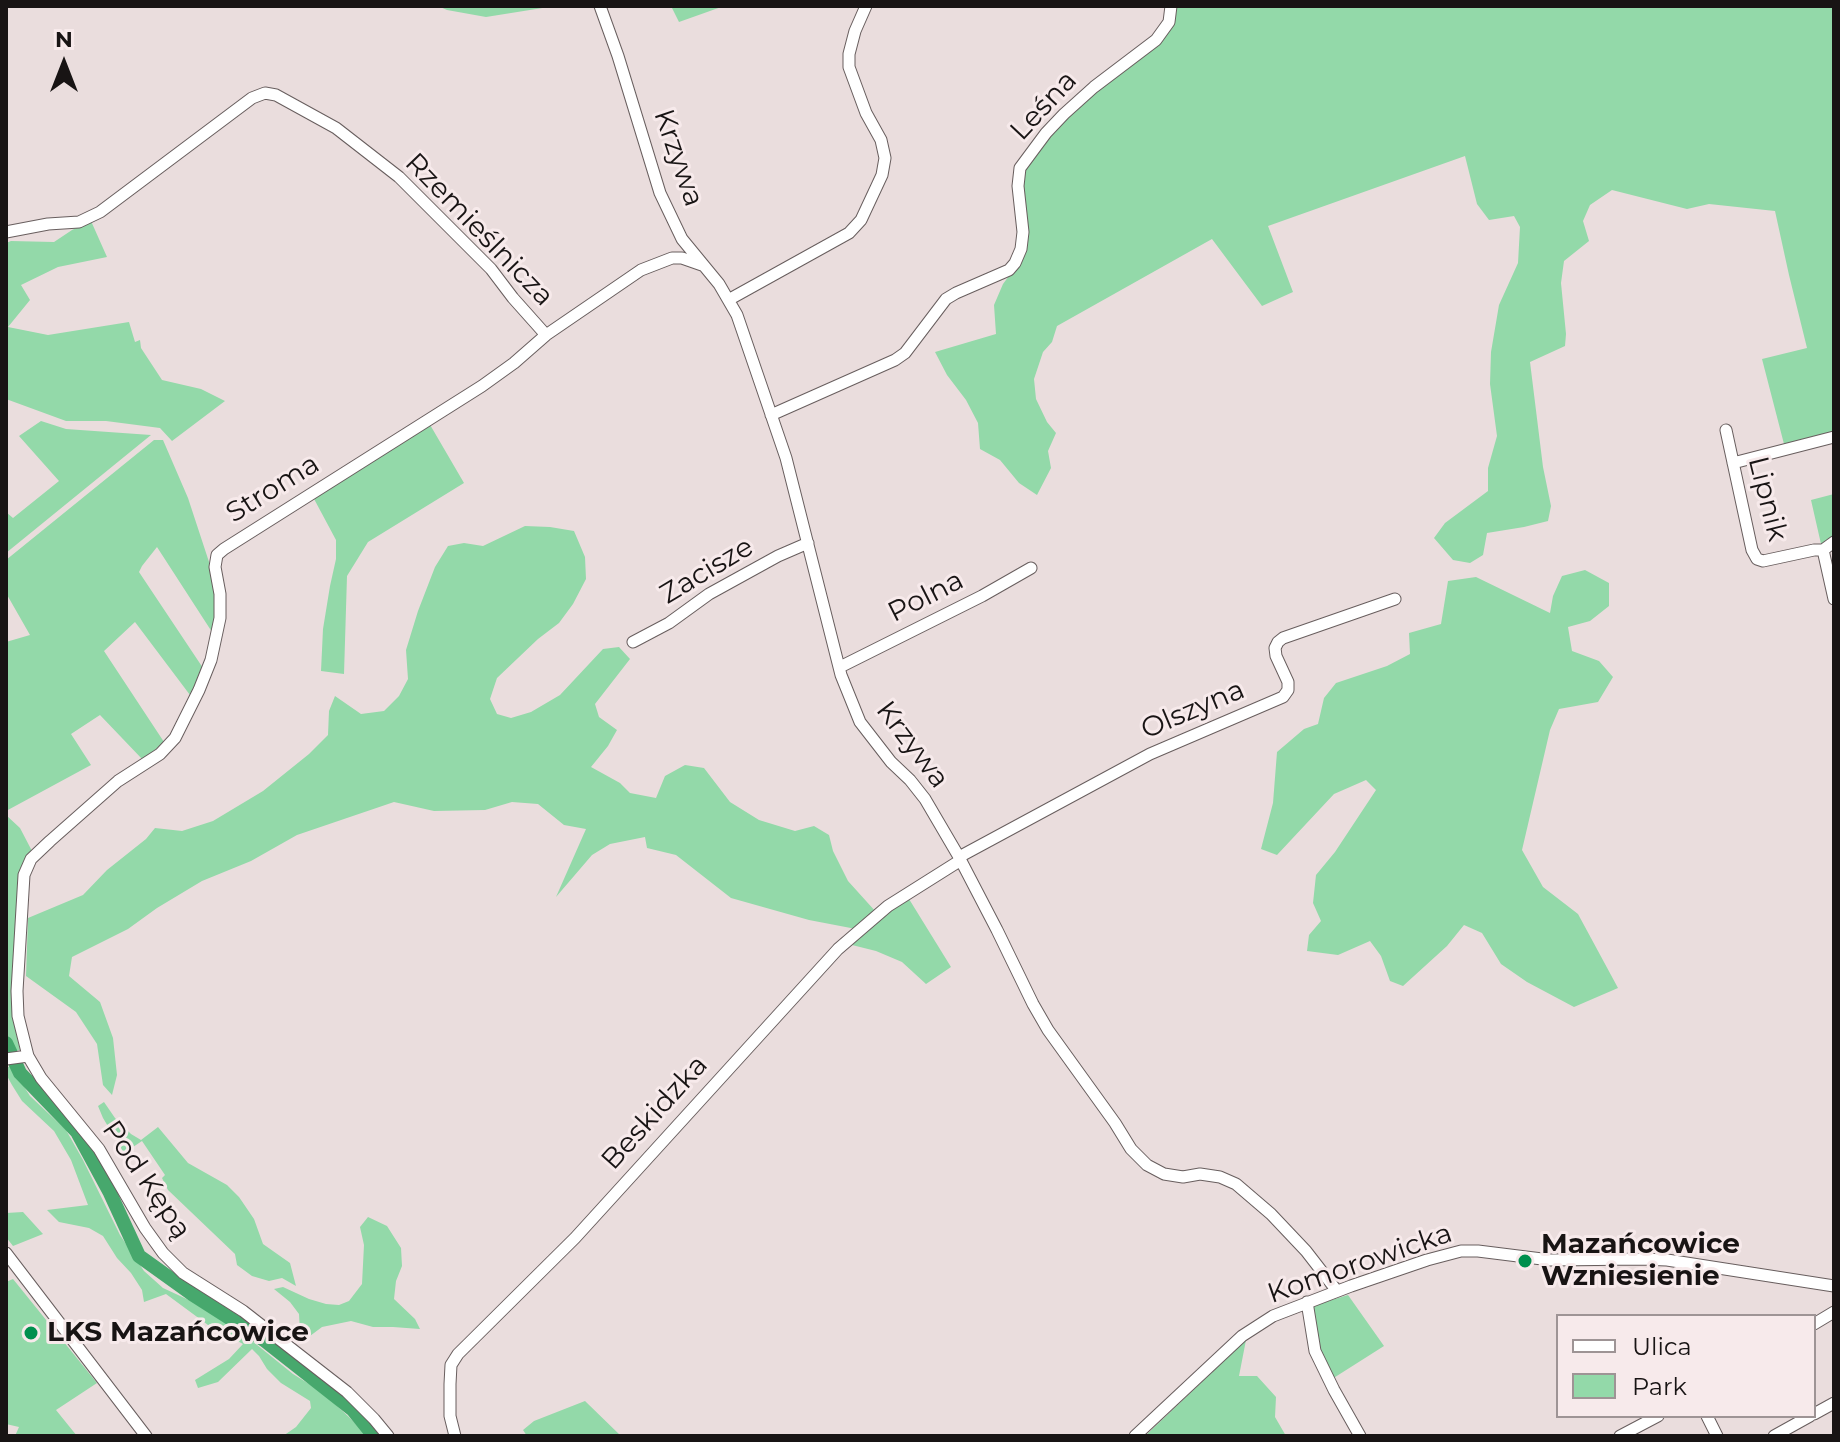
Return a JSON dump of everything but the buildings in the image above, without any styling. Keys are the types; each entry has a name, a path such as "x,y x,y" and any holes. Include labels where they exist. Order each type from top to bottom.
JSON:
{"street":[{"name":"Krzywa","path":"600,6 660,193 682,239 730,299 786,458 840,667 860,722 925,799 960,859 1048,1030 1131,1149 1147,1165 1164,1174 1183,1177 1200,1174 1220,1177 1236,1184 1271,1214 1306,1251 1337,1291"},
{"path":"730,299 849,233 861,220 882,175 885,158 881,140 866,113 849,67 855,31 866,6"},
{"name":"Leśna","path":"771,415 895,360 905,353 946,299 1009,270 1021,249 1023,232 1018,186 1020,168 1064,114 1156,40 1169,22 1171,6"},
{"name":"Rzemieślnicza","path":"6,232 79,222 100,212 252,98 265,93 276,95 336,128 399,177 491,269 546,335"},
{"name":"Stroma","path":"28,1056 18,1016 17,991 24,875 31,859 50,841 118,781 160,754 175,738 211,660 220,618 215,567 217,555 482,386 546,335 641,270 661,260 682,239"},
{"path":"661,260 682,258 702,265"},
{"name":"Lipnik","path":"1726,430 1752,550 1757,559 1763,561 1823,550 1834,599"},
{"path":"1733,463 1834,437"},
{"path":"1823,550 1834,542"},
{"name":"Zacisze","path":"633,642 669,623 709,594 808,543"},
{"name":"Polna","path":"840,667 1031,568"},
{"name":"Olszyna","path":"960,859 1150,754 1283,697 1288,690 1288,682 1276,656 1278,642 1395,599"},
{"name":"Beskidzka","path":"455,1436 450,1416 450,1384 451,1365 458,1354 575,1238 838,949 888,906 960,859"},
{"path":"6,1059 28,1056"},
{"name":"Pod Kępą","path":"28,1056 47,1087 99,1149 163,1253 183,1273 243,1311 347,1392 388,1436"},
{"name":"Komorowicka","path":"1135,1436 1242,1336 1273,1316 1337,1291 1461,1251 1550,1260 1667,1260 1834,1286"},
{"path":"6,1253 146,1436"},
{"path":"6,1275 17,1267"},
{"path":"1307,1302 1315,1351 1360,1436"},
{"path":"1816,1323 1834,1312"},
{"path":"1816,1413 1834,1403"},
{"path":"1620,1436 1654,1418"},
{"path":"1708,1418 1717,1436"},
{"path":"1774,1436 1807,1418"}],"green space":[{"path":"438,6 555,6 486,17"},
{"path":"671,6 724,6 679,22"},
{"path":"1176,6 1834,6 1834,450 1831,434 1784,444 1762,359 1807,348 1775,211 1709,204 1687,209 1612,190 1590,205 1583,221 1589,241 1564,261 1561,283 1565,346 1530,362 1551,506 1548,521 1487,533 1483,555 1470,563 1453,560 1434,538 1445,523 1488,491 1488,468 1497,436 1490,384 1491,352 1499,305 1518,263 1520,227 1514,216 1489,220 1477,204 1465,156 1268,226 1293,292 1262,306 1212,239 1057,326 1052,342 1043,352 1034,379 1036,399 1056,433 1048,451 1051,468 1037,495 1019,483 1000,460 980,449 978,423 935,352 996,334 994,305 1003,284 1017,265 1021,175 1043,142 1084,98 1158,43 1176,17"},
{"path":"91,221 107,257 58,267 21,285 30,300 8,327 48,335 129,322 135,342 140,340 141,348 162,380 201,389 225,401 172,441 160,428 106,421 66,421 6,399 6,243 54,242"},
{"path":"41,421 66,429 151,435 6,553 6,512 13,518 59,481 19,436"},
{"path":"429,423 464,483 368,542 347,576 344,674 321,671 323,629 336,559 336,540 313,497"},
{"path":"154,440 163,440 188,498 211,568 217,606 212,632 157,547 139,572 203,668 190,695 135,622 104,651 164,742 143,760 100,715 71,734 91,765 6,811 6,642 30,635 6,593 6,560"},
{"path":"1834,494 1834,537 1821,544 1811,500"},
{"path":"525,526 574,531 585,557 586,579 559,623 497,678 490,699 497,714 511,718 531,712 560,695 603,649 619,647 630,659 595,704 599,717 617,730 591,767 620,783 630,793 656,798 665,776 685,765 704,768 730,802 759,820 795,831 814,826 829,835 833,851 848,881 876,912 856,929 809,920 731,898 676,855 647,848 645,837 610,844 592,855 556,897 586,829 564,825 538,804 512,802 485,810 434,811 394,802 297,835 251,861 202,881 128,929 72,957 69,976 100,1002 113,1038 117,1075 112,1095 103,1085 97,1044 76,1012 26,976 28,918 83,895 155,828 182,831 213,821 263,791 328,735 329,711 335,696 361,714 384,711 399,696 408,679 406,650 435,567 448,546 464,543 483,546"},
{"path":"1585,570 1609,583 1609,606 1590,621 1568,627 1572,651 1599,661 1613,677 1598,702 1559,709 1550,730 1522,850 1543,887 1578,914 1618,988 1574,1007 1501,964 1482,933 1464,925 1447,946 1403,986 1390,981 1381,956 1370,941 1338,955 1307,951 1309,935 1321,921 1313,903 1316,875 1376,790 1366,780 1334,794 1277,855 1261,849 1273,803 1277,752 1304,729 1318,724 1324,698 1336,683 1387,666 1410,654 1409,633 1441,624 1448,581 1476,577 1550,613 1562,576"},
{"path":"6,815 20,828 32,851 12,984 12,1014 20,1050 13,1051 6,1030"},
{"path":"909,899 951,967 926,984 902,962 852,945"},
{"path":"11,1066 30,1096 66,1130 120,1235 144,1271 163,1288 191,1301 246,1336 293,1374 322,1392 367,1436 283,1436 296,1427 311,1408 310,1401 281,1383 252,1349 218,1382 198,1388 195,1380 229,1359 243,1344 208,1325 166,1294 144,1302 142,1290 103,1236 89,1228 59,1222 47,1210 88,1205 71,1160 54,1131 22,1101 12,1085 6,1074 6,1068"},
{"path":"104,1102 131,1134 141,1140 158,1127 188,1163 227,1185 254,1219 263,1244 290,1263 296,1286 282,1278 269,1281 252,1276 237,1265 235,1254 168,1190 162,1178 165,1175 142,1141 124,1153 98,1106"},
{"path":"23,1212 43,1234 13,1246 6,1237 6,1213"},
{"path":"368,1217 387,1226 401,1248 402,1266 394,1299 415,1319 420,1329 373,1327 351,1321 322,1327 310,1336 300,1333 299,1314 274,1289 283,1287 326,1304 339,1305 349,1301 362,1284 364,1245 360,1227"},
{"name":"LKS Mazańcowice","path":"13,1279 97,1383 56,1410 77,1436 15,1436 19,1427 6,1424 6,1282"},
{"path":"1348,1295 1384,1346 1332,1379 1319,1350 1312,1306"},
{"path":"1246,1340 1239,1376 1257,1376 1276,1397 1275,1417 1286,1436 1145,1436"},
{"path":"585,1401 621,1436 527,1436 523,1430 534,1421"}],"waterway":[{"path":"6,1043 20,1073 77,1132 139,1256 264,1340 353,1410 374,1436"}],"place":[{"name":"Mazańcowice Wzniesienie","path":"1525,1261"},
{"name":"LKS Mazańcowice","path":"31,1333"}]}
